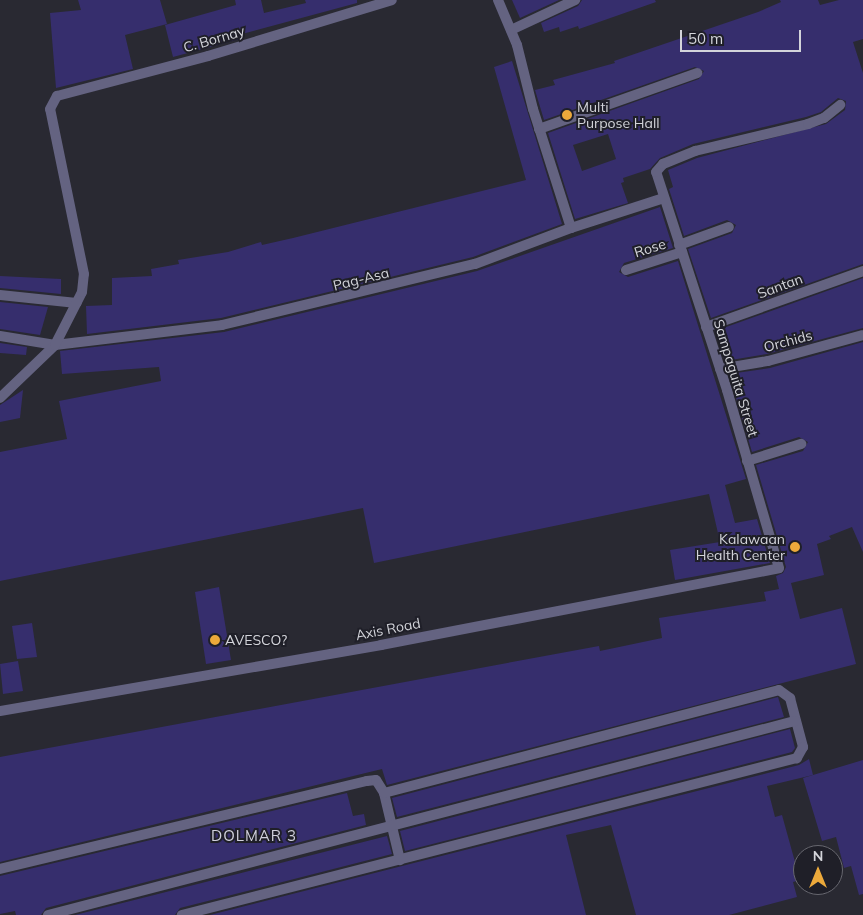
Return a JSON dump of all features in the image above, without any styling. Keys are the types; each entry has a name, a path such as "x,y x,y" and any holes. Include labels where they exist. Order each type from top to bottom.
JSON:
{"street":[{"name":"C. Bornay","path":"78,303 84,274 50,109 57,96 208,56 392,0"},
{"path":"498,0 511,30 572,228"},
{"path":"511,30 575,0"},
{"path":"540,129 697,73"},
{"name":"Sampaguita Street","path":"779,568 720,369 656,172 664,164 738,139 762,137 816,121 840,106"},
{"name":"Pag-Asa","path":"0,336 55,345 222,325 297,309 474,264 572,228 664,198"},
{"name":"Rose","path":"626,270 729,227"},
{"name":"Santan","path":"706,327 863,271"},
{"path":"0,295 78,303 55,345 0,398"},
{"name":"Orchids","path":"720,369 768,361 863,335"},
{"path":"747,461 801,444"},
{"name":"Axis Road","path":"0,711 381,645 779,568"},
{"path":"182,915 797,758 803,748 790,698 778,690 384,793"},
{"path":"48,915 795,721"},
{"path":"0,870 367,780 376,780 384,793 390,826 400,860"}],"building":[{"path":"78,0 160,0 167,24 125,35 133,69 56,88 50,13 81,10"},
{"path":"235,0 261,0 264,13 306,3 305,0 357,0 357,3 242,34 243,38 173,57 165,25 236,5"},
{"path":"512,0 559,0 520,18"},
{"path":"582,0 655,0 656,2 579,29 578,26 560,32 559,27 544,32 541,23 578,6"},
{"path":"780,0 818,0 820,5 839,0 863,0 863,39 853,42 863,73 863,264 711,318 688,249 732,233 736,225 727,220 684,236 669,189 673,187 668,170 697,158 826,124 845,110 846,101 838,98 821,112 693,144 660,158 650,169 623,178 624,182 621,183 628,203 575,219 548,133 699,79 704,71 695,67 544,120 535,90 555,85 553,80 615,63 614,61 758,12 781,2","holes":["608,134 616,159 582,171 573,145"]},
{"path":"512,61 562,224 473,257 221,318 87,334 86,306 112,305 112,278 152,276 151,269 179,264 178,260 228,252 261,242 262,245 293,238 526,180 494,67"},
{"path":"660,207 673,248 624,263 619,272 628,277 678,261 746,479 725,485 735,523 757,519 770,563 675,580 670,550 720,542 709,494 374,563 363,508 0,581 0,452 67,439 59,401 161,381 159,367 62,374 60,351 224,332 477,271"},
{"path":"0,276 61,279 61,294 0,288"},
{"path":"863,278 863,328 767,354 725,361 715,331"},
{"path":"0,302 48,307 40,335 0,329"},
{"path":"863,342 863,552 852,527 829,536 831,539 817,544 824,575 791,583 800,619 842,608 856,664 387,785 382,769 0,862 0,757 599,646 600,651 662,638 659,618 766,601 764,592 779,589 776,576 783,573 786,567 756,465 803,451 808,442 799,437 752,452 729,374 770,368"},
{"path":"0,343 27,347 26,355 0,353"},
{"path":"23,390 20,418 0,422 0,405"},
{"path":"219,587 231,660 206,664 195,592"},
{"path":"32,623 37,657 17,659 12,626"},
{"path":"18,661 23,691 3,694 0,664"},
{"path":"778,697 784,717 397,817 392,798"},
{"path":"790,729 795,748 792,752 405,851 400,831"},
{"path":"809,759 813,775 767,786 775,817 782,815 793,855 793,895 796,895 797,897 729,915 636,915 611,825 566,835 586,915 210,915 799,765"},
{"path":"863,760 863,894 859,895 851,866 844,868 843,845 838,845 836,837 822,841 803,778"},
{"path":"347,793 353,816 364,814 366,825 46,908 41,915 16,915 15,911 0,914 0,876"},
{"path":"387,836 392,854 180,908 175,915 75,915"}],"place":[{"name":"Multi Purpose Hall","path":"567,115"},
{"name":"Kalawaan Health Center","path":"795,547"},
{"name":"AVESCO?","path":"215,640"}],"district":[{"name":"DOLMAR 3","path":"254,836"}]}
